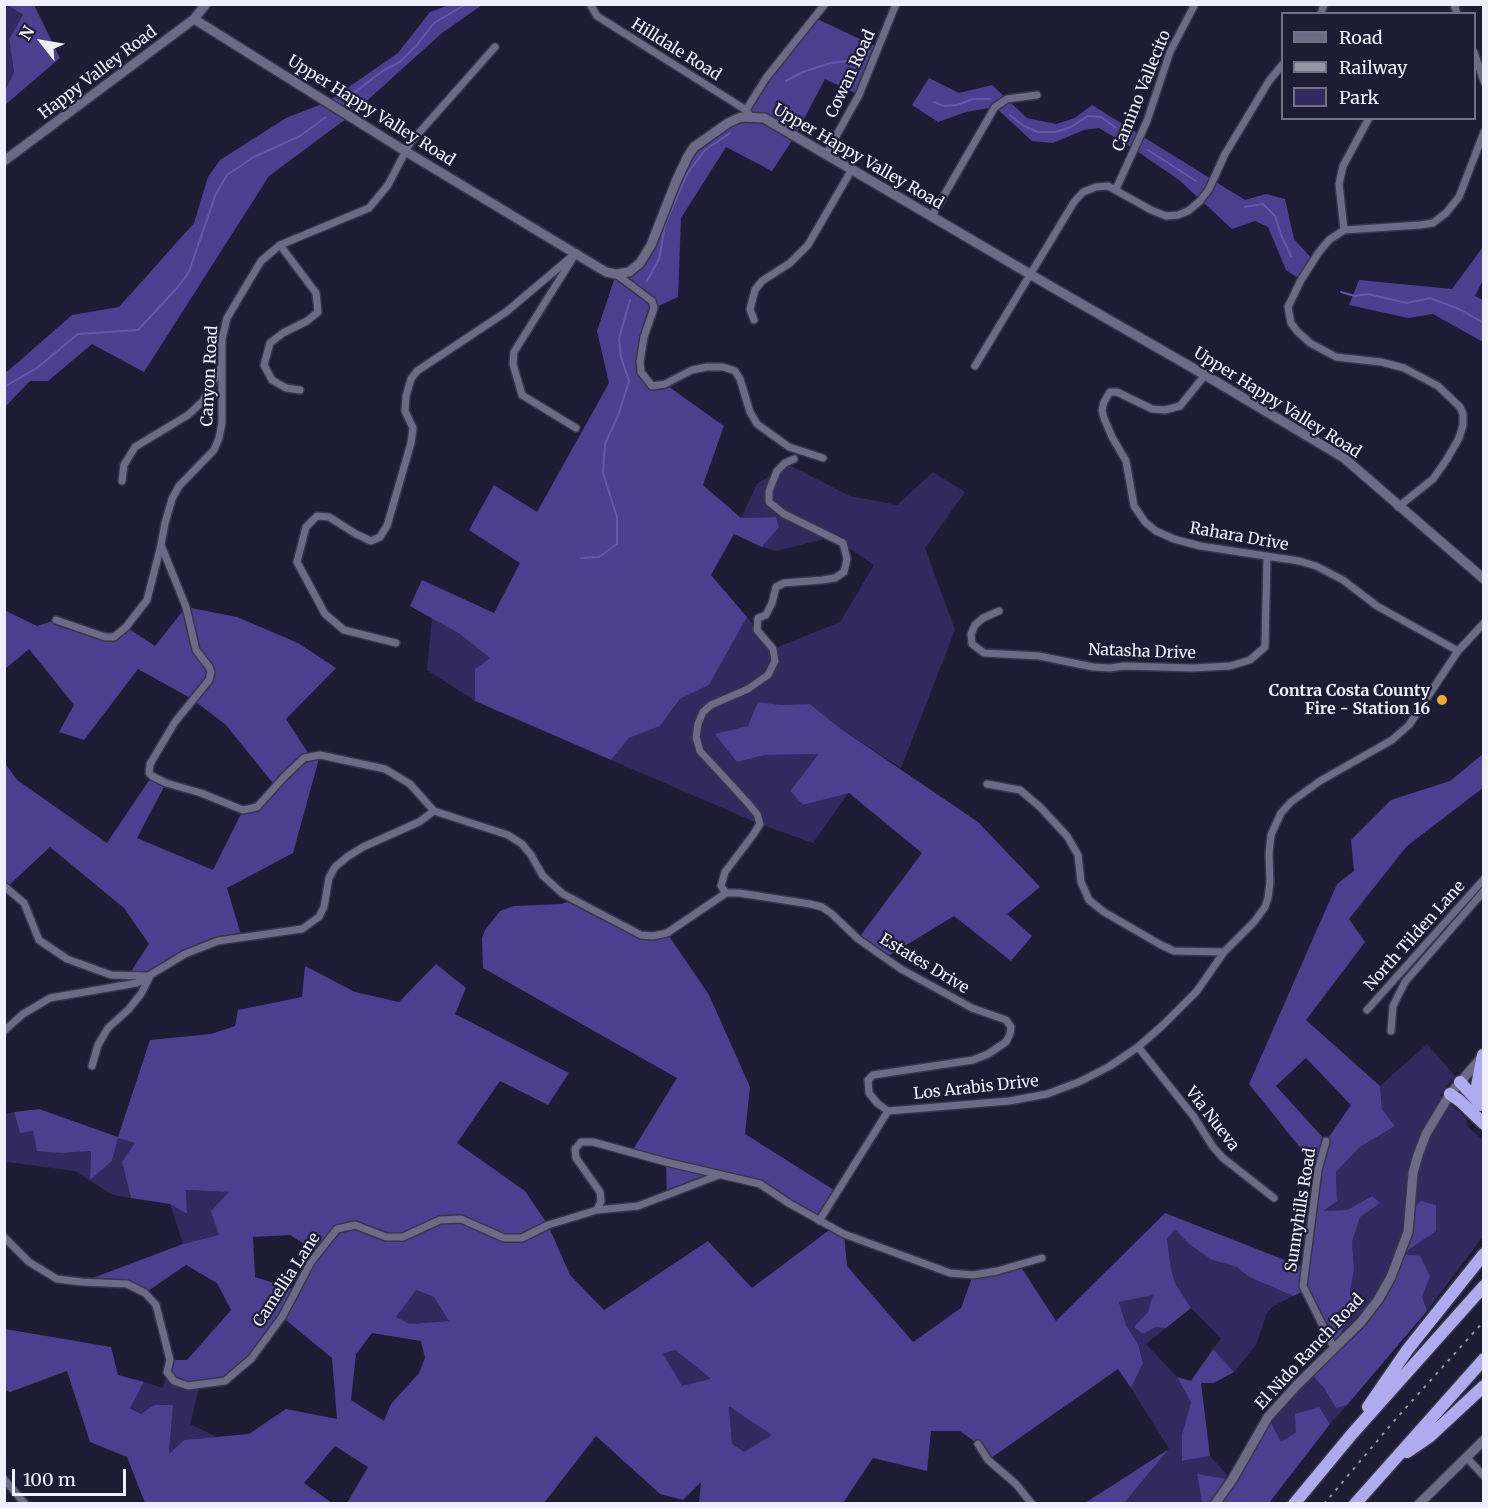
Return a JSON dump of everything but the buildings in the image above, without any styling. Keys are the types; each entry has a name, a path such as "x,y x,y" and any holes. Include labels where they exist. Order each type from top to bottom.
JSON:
{"highway":[{"path":"1483,1055 1478,1086 1484,1106"},
{"path":"1460,1082 1484,1106"},
{"path":"1450,1094 1484,1124"},
{"path":"1352,1434 1408,1348 1484,1254"},
{"path":"1294,1503 1352,1434 1484,1286"},
{"path":"1355,1503 1484,1359"},
{"path":"1391,1463 1429,1437 1484,1386"}],"street":[{"name":"Happy Valley Road","path":"4,161 194,19 206,4"},
{"name":"Hilldale Road","path":"590,4 597,16 748,113"},
{"path":"748,113 766,78 825,4"},
{"name":"Cowan Road","path":"826,154 859,96 896,4"},
{"name":"Camino Vallecito","path":"1116,189 1147,121 1170,52 1195,4"},
{"name":"Upper Happy Valley Road","path":"194,19 405,151 606,272 616,274 629,272 640,263 651,245 677,179 694,147 728,123 748,113 764,118 1344,458 1484,579"},
{"name":"Canyon Road","path":"56,620 105,637 114,637 126,627 147,600 165,523 179,486 214,450 219,438 222,423 222,339 227,318 261,261 280,245 369,208 388,185 405,151 419,131 495,47"},
{"path":"1476,58 1484,82"},
{"path":"975,366 1074,202 1083,192 1096,186 1108,186 1166,216 1188,212 1209,189 1226,154 1269,81 1281,67"},
{"path":"932,216 996,107 1008,99 1037,95"},
{"path":"1344,230 1339,184 1343,166 1368,120"},
{"path":"1398,507 1433,480 1459,438 1463,425 1463,414 1460,407 1438,386 1419,374 1381,362 1336,357 1310,343 1297,332 1291,323 1288,307 1301,280 1329,240 1344,230 1433,223 1446,213 1459,197 1484,132"},
{"path":"754,320 750,309 755,290 762,280 790,263 808,245 852,169"},
{"path":"280,245 316,293 318,312 270,342 264,365 272,380 286,388 300,390"},
{"path":"576,253 514,352 513,364 522,395 576,428"},
{"path":"396,643 344,630 325,614 297,562 306,528 317,516 329,517 371,541 380,537 387,526 411,443 413,428 405,411 411,379 417,371 506,312 576,253"},
{"path":"616,274 652,301 654,308 644,337 640,362 641,372 652,386 665,384 692,370 707,367 723,367 735,371 740,379 750,412 757,424 789,447 823,458"},
{"path":"122,481 124,465 135,447 188,415 209,391 222,366"},
{"name":"Rahara Drive","path":"1205,375 1180,406 1165,410 1152,409 1117,392 1110,392 1104,402 1102,410 1104,418 1126,461 1134,506 1150,526 1174,539 1200,546 1316,566 1343,580 1377,606 1458,651"},
{"path":"161,545 186,607 192,641 196,651 211,672 209,680 175,722 150,764 149,773 152,776 243,810 257,807 304,758 320,755 385,769 410,784 434,811 508,835 522,844 543,876 562,894 641,935 653,936 667,933 726,893 721,886 725,872 760,824 757,814 747,801 700,751 696,737 703,712 711,705 748,689 768,675 775,661 773,649 757,630 758,618 766,615 776,587 784,583 835,578 844,572 846,559 843,543 784,514 769,502 769,491 777,471 785,463 794,459"},
{"name":"Natasha Drive","path":"999,612 983,618 975,625 971,634 972,644 984,653 1039,656 1093,667 1110,668 1230,666 1250,660 1265,647 1267,556"},
{"name":"Los Arabis Drive","path":"888,1111 1009,1101 1047,1094 1079,1082 1110,1066 1138,1047 1197,991 1224,952 1254,922 1265,907 1270,882 1271,835 1281,813 1291,802 1320,781 1392,740 1409,725 1458,651 1484,623"},
{"path":"987,784 1020,790 1047,814 1067,836 1078,855 1081,882 1089,900 1104,912 1174,951 1224,952"},
{"path":"4,1031 23,1014 50,998 137,983 185,954 218,941 302,929 319,917 324,907 329,878 335,867 363,847 419,822 434,811"},
{"name":"North Tilden Lane","path":"1367,1010 1484,879"},
{"path":"4,886 24,903 39,940 67,959 111,975 149,976"},
{"path":"1392,1031 1394,1006 1405,982 1484,891"},
{"name":"Estates Drive","path":"726,893 739,893 822,907 858,939 901,969 972,1008 1006,1020 1011,1027 1006,1042 981,1057 873,1075 868,1080 869,1093 888,1111"},
{"path":"92,1065 98,1045 108,1028 128,1011 141,994 149,976"},
{"name":"Via Nueva","path":"1138,1047 1194,1117 1213,1147 1223,1158 1274,1198"},
{"name":"El Nido Ranch Road","path":"1215,1503 1229,1485 1268,1417 1360,1322 1378,1300 1391,1278 1408,1232 1413,1173 1433,1120 1450,1094 1483,1055"},
{"path":"819,1221 888,1111"},
{"name":"Sunnyhills Road","path":"1326,1141 1318,1170 1303,1286 1334,1348"},
{"path":"597,1210 602,1201 600,1192 576,1158 575,1149 581,1142 760,1184 843,1234 950,1274 973,1275 998,1271 1042,1258"},
{"path":"597,1210 638,1206 719,1175"},
{"name":"Camellia Lane","path":"4,1237 28,1262 57,1279 127,1284 145,1293 156,1305 170,1360 167,1372 174,1381 188,1386 225,1381 251,1359 282,1317 311,1262 337,1229 355,1225 386,1237 403,1237 440,1220 461,1219 504,1238 522,1238 548,1225 597,1210"},
{"path":"1419,1503 1484,1440"},
{"path":"978,1444 988,1460 1016,1484 1032,1503"},
{"path":"1466,1457 1484,1476"},
{"path":"4,1479 25,1503"}],"green space":[{"path":"8,4 23,15 9,39 14,72 5,91 4,5"},
{"path":"785,463 850,496 897,505 933,472 965,492 925,548 955,630 901,768 841,729 810,704 781,705 758,702 737,762 765,755 820,754 790,791 803,805 849,792 813,843 760,824 611,760 629,738 660,726 680,699 709,685 747,617 773,649 840,622 874,565 832,537 776,551 762,547 779,526 776,517 741,518 757,484"},
{"path":"432,618 460,634 491,658 475,669 475,701 427,670"},
{"path":"1427,1044 1455,1076 1440,1095 1466,1118 1468,1127 1483,1140 1483,1236 1427,1311 1422,1296 1391,1277 1334,1348 1353,1307 1350,1291 1353,1269 1352,1242 1360,1217 1371,1196 1347,1210 1322,1211 1337,1201 1336,1172 1360,1147 1395,1126 1382,1109 1380,1086"},
{"path":"14,1112 20,1133 33,1130 62,1153 91,1151 90,1180 112,1161 118,1137 136,1143 122,1162 131,1198 113,1195 75,1171 7,1162 5,1165 5,1114"},
{"path":"186,1190 229,1192 220,1235 183,1244 170,1204 187,1214"},
{"path":"1175,1228 1189,1244 1212,1260 1237,1267 1249,1277 1293,1296 1272,1307 1266,1315 1256,1345 1234,1372 1213,1349 1221,1338 1191,1308 1175,1283 1167,1239"},
{"path":"416,1290 434,1297 450,1321 410,1324 395,1317"},
{"path":"1154,1294 1148,1312 1155,1327 1166,1328 1146,1344 1177,1377 1191,1401 1182,1434 1182,1461 1210,1456 1232,1480 1197,1475 1202,1503 1124,1503 1169,1449 1131,1388 1143,1362 1138,1344 1126,1325 1119,1302"},
{"path":"675,1350 711,1379 681,1387 663,1354"},
{"path":"167,1372 200,1385 190,1424 217,1437 184,1440 169,1454 173,1405 154,1405 141,1414 130,1407 144,1382 163,1388"},
{"path":"1309,1372 1324,1388 1336,1407 1347,1405 1330,1424 1318,1407 1296,1432 1281,1442 1268,1417"},
{"path":"729,1406 773,1435 744,1453 732,1445"}],"shaded area":[{"path":"8,5 34,5 60,58 5,105 5,91 14,72 9,39 23,15"},
{"path":"449,5 482,5 442,33 350,116 269,176 144,372 92,344 48,381 30,381 5,407 5,371 8,371 72,315 119,307 194,223 208,177 220,160 286,118 327,102 398,53 430,12"},
{"path":"815,18 879,48 859,95 825,79 795,136 772,171 726,147 681,218 678,297 654,308 640,362 648,382 665,384 724,426 703,485 741,518 776,517 779,527 762,547 734,534 711,575 747,617 709,685 680,699 660,726 629,738 611,760 475,701 475,669 490,658 460,634 410,606 422,580 494,613 520,563 469,530 494,485 537,512 609,383 597,331 616,274 640,263 688,156 746,110"},
{"path":"929,78 959,93 992,85 1027,118 1056,124 1075,118 1092,105 1245,200 1266,194 1285,199 1294,239 1314,261 1301,280 1286,270 1268,227 1255,221 1232,229 1179,180 1099,128 1084,130 1053,143 1032,141 995,107 966,112 938,122 912,105"},
{"path":"1483,247 1483,280 1475,296 1483,300 1483,342 1433,314 1408,318 1349,305 1359,280 1452,289"},
{"path":"186,607 237,617 298,643 336,668 286,719 310,756 320,755 293,853 227,888 242,938 218,941 148,976 128,976 149,944 124,908 50,847 7,887 5,886 5,763 17,780 107,843 152,776 166,783 137,838 213,870 243,810 257,807 276,787 226,725 192,699 138,669 84,740 59,732 74,705 29,649 5,669 4,610 37,626 56,620 114,637 126,627 155,646"},
{"path":"758,702 781,705 810,704 841,729 978,822 1040,887 1007,914 1032,936 1011,961 954,916 885,958 858,939 922,853 849,793 803,805 790,791 819,754 765,755 737,762 715,734 748,726"},
{"path":"1483,754 1483,788 1407,846 1349,919 1365,942 1306,1020 1380,1086 1382,1109 1395,1126 1360,1147 1336,1172 1337,1201 1323,1211 1347,1210 1372,1196 1380,1203 1360,1217 1352,1242 1354,1269 1350,1291 1353,1307 1335,1346 1391,1277 1411,1210 1421,1201 1436,1205 1436,1231 1402,1254 1420,1256 1430,1276 1422,1296 1427,1311 1347,1405 1336,1408 1324,1388 1309,1372 1334,1348 1305,1291 1293,1296 1249,1277 1237,1267 1212,1260 1189,1244 1175,1229 1167,1239 1171,1269 1175,1283 1191,1308 1166,1328 1155,1327 1143,1334 1134,1327 1148,1312 1153,1295 1119,1302 1126,1325 1138,1344 1143,1363 1131,1388 1118,1369 988,1460 978,1444 960,1431 931,1431 927,1471 873,1458 843,1503 699,1503 701,1482 683,1500 660,1494 596,1436 544,1503 347,1503 368,1467 335,1446 304,1483 332,1503 145,1503 127,1457 90,1442 67,1371 10,1392 5,1390 5,1329 111,1347 118,1375 144,1382 130,1408 141,1414 154,1405 173,1405 169,1454 184,1440 249,1434 286,1409 337,1419 332,1358 282,1317 251,1359 225,1381 200,1385 174,1381 167,1372 170,1360 187,1360 231,1310 217,1283 186,1265 145,1293 127,1284 82,1282 183,1244 219,1235 211,1211 229,1192 186,1190 187,1214 170,1204 131,1198 122,1162 135,1143 118,1138 112,1161 90,1180 91,1151 62,1153 37,1151 33,1131 20,1133 14,1112 39,1109 118,1137 150,1040 211,1034 235,1026 238,1010 302,997 305,966 355,992 399,1002 436,964 466,988 455,1014 569,1073 548,1105 500,1081 457,1143 525,1191 548,1225 570,1275 604,1310 708,1241 752,1288 832,1228 844,1234 847,1266 913,1342 961,1308 973,1275 1019,1264 1056,1321 1165,1213 1305,1268 1318,1170 1249,1084 1337,884 1354,871 1351,840 1391,800 1450,781","holes":["1306,1058 1351,1105 1326,1141 1276,1086","290,1235 318,1253 296,1290 255,1277 253,1237","416,1290 434,1297 449,1321 410,1324 396,1317","372,1333 421,1341 425,1358 419,1373 391,1404 384,1421 351,1400 356,1354","675,1350 710,1379 682,1386 663,1354","729,1407 772,1435 744,1452 732,1444"]},
{"path":"574,900 641,935 667,933 709,995 750,1087 745,1134 837,1192 819,1221 760,1184 719,1175 667,1199 666,1162 631,1153 677,1078 483,968 482,938 485,930 500,911 514,906 561,904"},
{"path":"1213,1349 1234,1372 1214,1383 1201,1383 1210,1456 1182,1461 1182,1434 1191,1402 1177,1377 1191,1381"},
{"path":"1319,1407 1330,1424 1269,1503 1202,1503 1197,1474 1232,1480 1268,1417 1281,1442 1296,1432 1295,1414"},
{"path":"1169,1449 1124,1503 1085,1503"}],"waterway":[{"path":"347,98 384,70 400,62 434,23 466,4"},
{"path":"786,81 803,72 831,63 855,60"},
{"path":"934,102 944,106 957,105 973,99 991,99"},
{"path":"1010,115 1024,126 1038,132 1056,132 1071,127 1088,116 1101,117 1116,128"},
{"path":"4,387 37,368 78,334 138,330 189,272 215,196 227,175 254,157 300,136 326,117"},
{"path":"647,281 659,259 665,225 687,174 705,150 730,133"},
{"path":"1148,150 1196,181"},
{"path":"1245,207 1263,204 1275,216 1291,256"},
{"path":"1341,292 1355,296 1368,294 1407,303 1430,298 1459,309 1484,323"},
{"path":"581,558 599,557 617,544 617,517 603,473 605,444 619,413 629,381 621,357 619,339 630,300"}],"railway":[{"path":"1324,1504 1394,1421 1484,1321"}],"place":[{"name":"Contra Costa County Fire - Station 16","path":"1442,700"}]}
